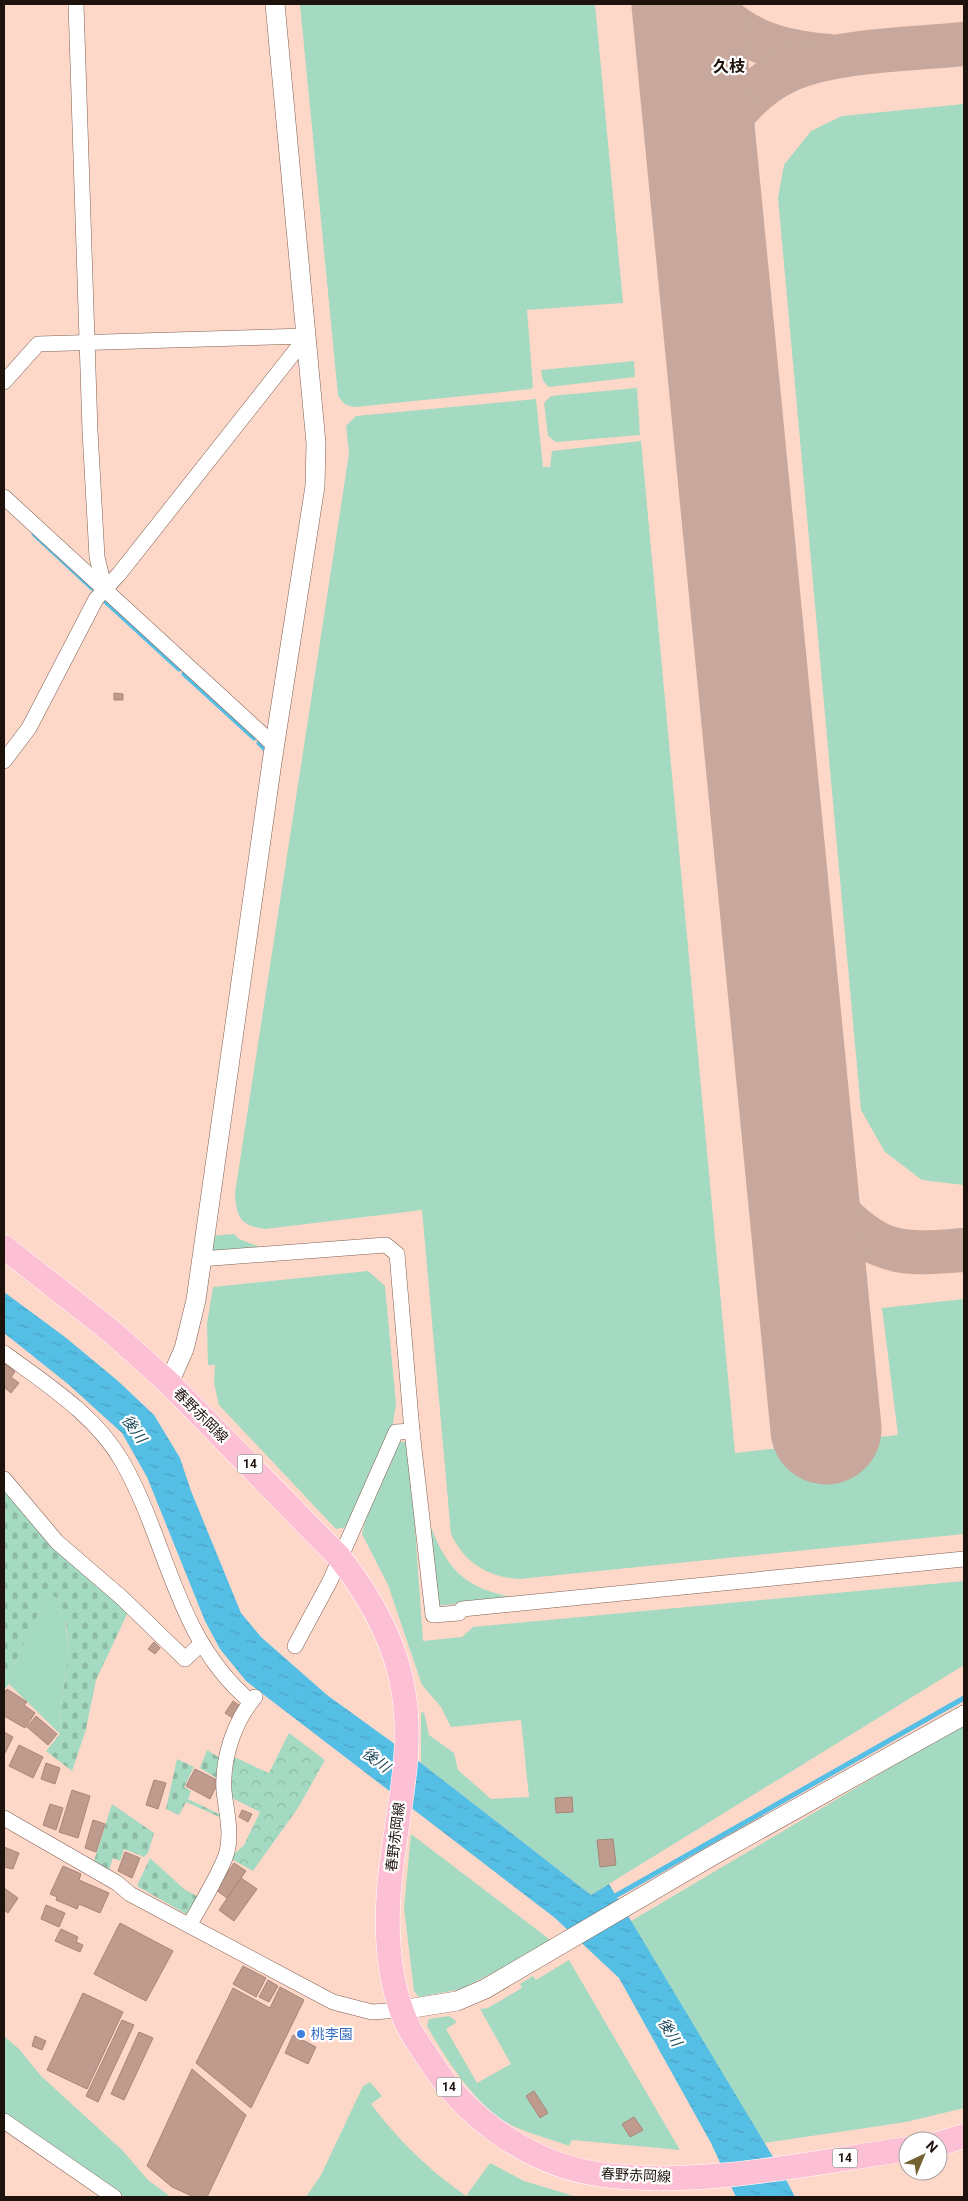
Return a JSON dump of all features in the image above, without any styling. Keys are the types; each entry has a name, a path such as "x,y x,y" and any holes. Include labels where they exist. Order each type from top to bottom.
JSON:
{"main road":[{"name":"春野赤岡線","path":"4,1247 112,1332 169,1383 340,1558 364,1588 390,1644 404,1696 406,1740 389,1889 387,1931 394,1982 401,2010 415,2038 455,2095 477,2117 502,2136 526,2149 574,2168 602,2175 668,2178 713,2175 783,2168 898,2151"},
{"path":"948,2141 964,2136"}],"street":[{"path":"76,4 97,557 104,590"},
{"path":"169,1383 184,1349 196,1300 200,1259 315,486 316,443 275,4"},
{"path":"4,382 38,344 307,336"},
{"path":"4,761 29,728 96,599 125,566 307,336"},
{"path":"4,497 268,740 276,740"},
{"path":"200,1259 386,1246 396,1254 412,1431 432,1614 459,1613 462,1608 964,1559"},
{"path":"4,1353 69,1402 102,1434 123,1462 140,1498 183,1609 201,1644 214,1665 235,1689 253,1700 240,1720 228,1749 224,1787 229,1838 227,1854 190,1924"},
{"path":"295,1646 340,1558 396,1432 412,1431"},
{"path":"4,1479 57,1542 122,1598 185,1659 201,1644"},
{"path":"4,1818 117,1883 130,1894 190,1924 333,2002 372,2012 401,2010 457,2001 485,1989 964,1715"},
{"path":"4,2121 114,2197"}],"green space":[{"path":"300,4 595,4 623,303 527,310 533,387 531,389 355,407 345,404 338,395"},
{"path":"964,104 964,1185 922,1180 885,1152 861,1110 778,198 784,165 811,131 842,116"},
{"path":"634,361 635,377 549,387 543,381 541,370"},
{"path":"637,388 640,435 556,442 548,436 544,403 551,396"},
{"path":"536,399 543,467 550,467 552,451 641,441 735,1453 898,1435 882,1308 964,1299 964,1534 519,1579 507,1578 487,1571 463,1553 451,1534 422,1210 265,1229 250,1225 238,1214 235,1193 349,454 346,426 356,416"},
{"path":"234,1234 239,1239 265,1249 214,1253 208,1246 209,1236"},
{"path":"368,1271 385,1286 396,1404 392,1430 346,1527 336,1529 219,1405 214,1383 215,1365 208,1365 207,1324 213,1287"},
{"path":"397,1442 409,1442 423,1641 462,1637 473,1627 964,1581 964,1665 591,1895 421,1763 421,1713 424,1712 429,1735 454,1753 458,1770 491,1799 529,1797 521,1720 451,1727 441,1707 422,1685 388,1585 362,1534 368,1509"},
{"path":"4,1484 129,1610 96,1680 86,1729 72,1771 46,1751 60,1734 61,1707 69,1649 66,1623 57,1614 62,1601 48,1593 14,1665 4,1677"},
{"path":"427,1518 441,1550 458,1573 481,1588 515,1598 436,1606"},
{"path":"48,1593 62,1601 69,1649 61,1707 60,1734 9,1684 4,1690 4,1677 14,1665"},
{"path":"964,1724 964,2108 906,2122 764,2143 631,1921"},
{"path":"289,1733 325,1760 298,1808 253,1871 230,1858 244,1845 260,1812 230,1797 234,1757 269,1773"},
{"path":"207,1750 223,1760 220,1780 200,1768"},
{"path":"177,1759 194,1767 184,1787 191,1791 188,1799 221,1815 222,1818 186,1802 179,1815 166,1809"},
{"path":"112,1804 154,1833 148,1853 144,1857 124,1849 120,1861 113,1858 109,1870 94,1861"},
{"path":"411,1834 553,1942 461,1989 419,1997 414,1991 404,1908"},
{"path":"150,1858 184,1889 200,1898 193,1912 186,1914 137,1886"},
{"path":"569,1960 680,2150 572,2140 569,2146 511,2125 486,2107 474,2094 443,2053 427,2026 429,2019 449,2016 457,2022 446,2029 477,2083 511,2064 480,2009 488,2008 522,1988 520,1984 533,1976 536,1980"},
{"path":"4,2036 20,2050 41,2076 122,2150 148,2180 171,2197 125,2197 4,2114"},
{"path":"370,2082 382,2096 371,2104 382,2118 415,2154 466,2196 490,2163 524,2181 577,2197 306,2197 321,2175 363,2086"}],"water":[{"name":"後川","path":"4,1292 65,1337 118,1381 154,1415 180,1458 191,1491 241,1613 261,1637 327,1695 421,1763 591,1895 609,1884 782,2172 795,2197 736,2197 711,2143 619,1978 555,1918 246,1681 220,1649 205,1621 147,1477 122,1433 68,1384 4,1333"}],"building":[{"path":"114,693 123,694 123,700 114,700"},
{"path":"4,1363 15,1372 11,1377 19,1383 11,1393 4,1387"},
{"path":"154,1642 160,1648 155,1654 148,1649"},
{"path":"7,1689 27,1702 24,1705 35,1713 25,1728 4,1716 4,1694"},
{"path":"233,1701 242,1707 234,1719 225,1713"},
{"path":"36,1716 57,1734 48,1745 27,1727"},
{"path":"4,1732 13,1737 4,1755"},
{"path":"19,1745 43,1757 33,1778 9,1766"},
{"path":"46,1763 60,1768 55,1784 41,1779"},
{"path":"195,1769 219,1781 210,1799 186,1786"},
{"path":"154,1780 166,1783 158,1809 146,1805"},
{"path":"72,1790 90,1796 78,1838 59,1832"},
{"path":"572,1797 573,1812 556,1813 555,1798"},
{"path":"50,1804 63,1808 56,1830 43,1825"},
{"path":"242,1810 252,1814 248,1822 239,1817"},
{"path":"93,1820 105,1824 96,1852 85,1848"},
{"path":"613,1839 616,1865 600,1867 597,1840"},
{"path":"4,1847 19,1853 13,1869 4,1867"},
{"path":"125,1852 140,1858 132,1878 118,1871"},
{"path":"234,1863 246,1871 227,1898 216,1890"},
{"path":"63,1866 81,1874 79,1880 109,1893 100,1913 79,1904 77,1909 56,1900 57,1897 50,1894"},
{"path":"241,1878 257,1889 234,1921 219,1910"},
{"path":"4,1888 18,1898 8,1913 4,1910"},
{"path":"46,1905 65,1913 59,1927 41,1919"},
{"path":"120,1923 173,1951 146,2001 94,1974"},
{"path":"61,1929 78,1937 76,1942 83,1945 80,1952 55,1941"},
{"path":"243,1966 266,1978 256,1997 233,1984"},
{"path":"268,1980 278,1986 269,2002 259,1997"},
{"path":"280,1987 304,2000 251,2108 196,2063 233,1988 270,2008"},
{"path":"83,1993 123,2012 87,2089 47,2070"},
{"path":"122,2020 134,2025 98,2102 86,2096"},
{"path":"139,2032 153,2038 124,2100 111,2094"},
{"path":"293,2035 316,2047 308,2064 285,2053"},
{"path":"35,2036 46,2041 42,2050 32,2046"},
{"path":"192,2069 246,2115 207,2197 194,2197 172,2187 147,2166"},
{"path":"534,2091 548,2113 540,2118 526,2096"},
{"path":"634,2117 643,2130 630,2137 622,2124"}],"waterway":[{"path":"34,534 92,588"},
{"path":"105,601 179,669"},
{"path":"184,674 254,738"},
{"path":"259,743 266,750"},
{"path":"610,1899 964,1698"}],"taxiway":[{"path":"709,4 721,17 748,36 778,48 829,56"},
{"path":"705,190 706,162 716,140 746,100 778,76 805,64 849,55 964,44"},
{"path":"796,1131 796,1154 809,1179 831,1206 869,1239 901,1251 943,1252 964,1250"}],"runway":[{"path":"687,4 826,1429"}],"place":[{"name":"桃李園","path":"301,2034"}],"district":[{"name":"久枝","path":"729,66"}]}
